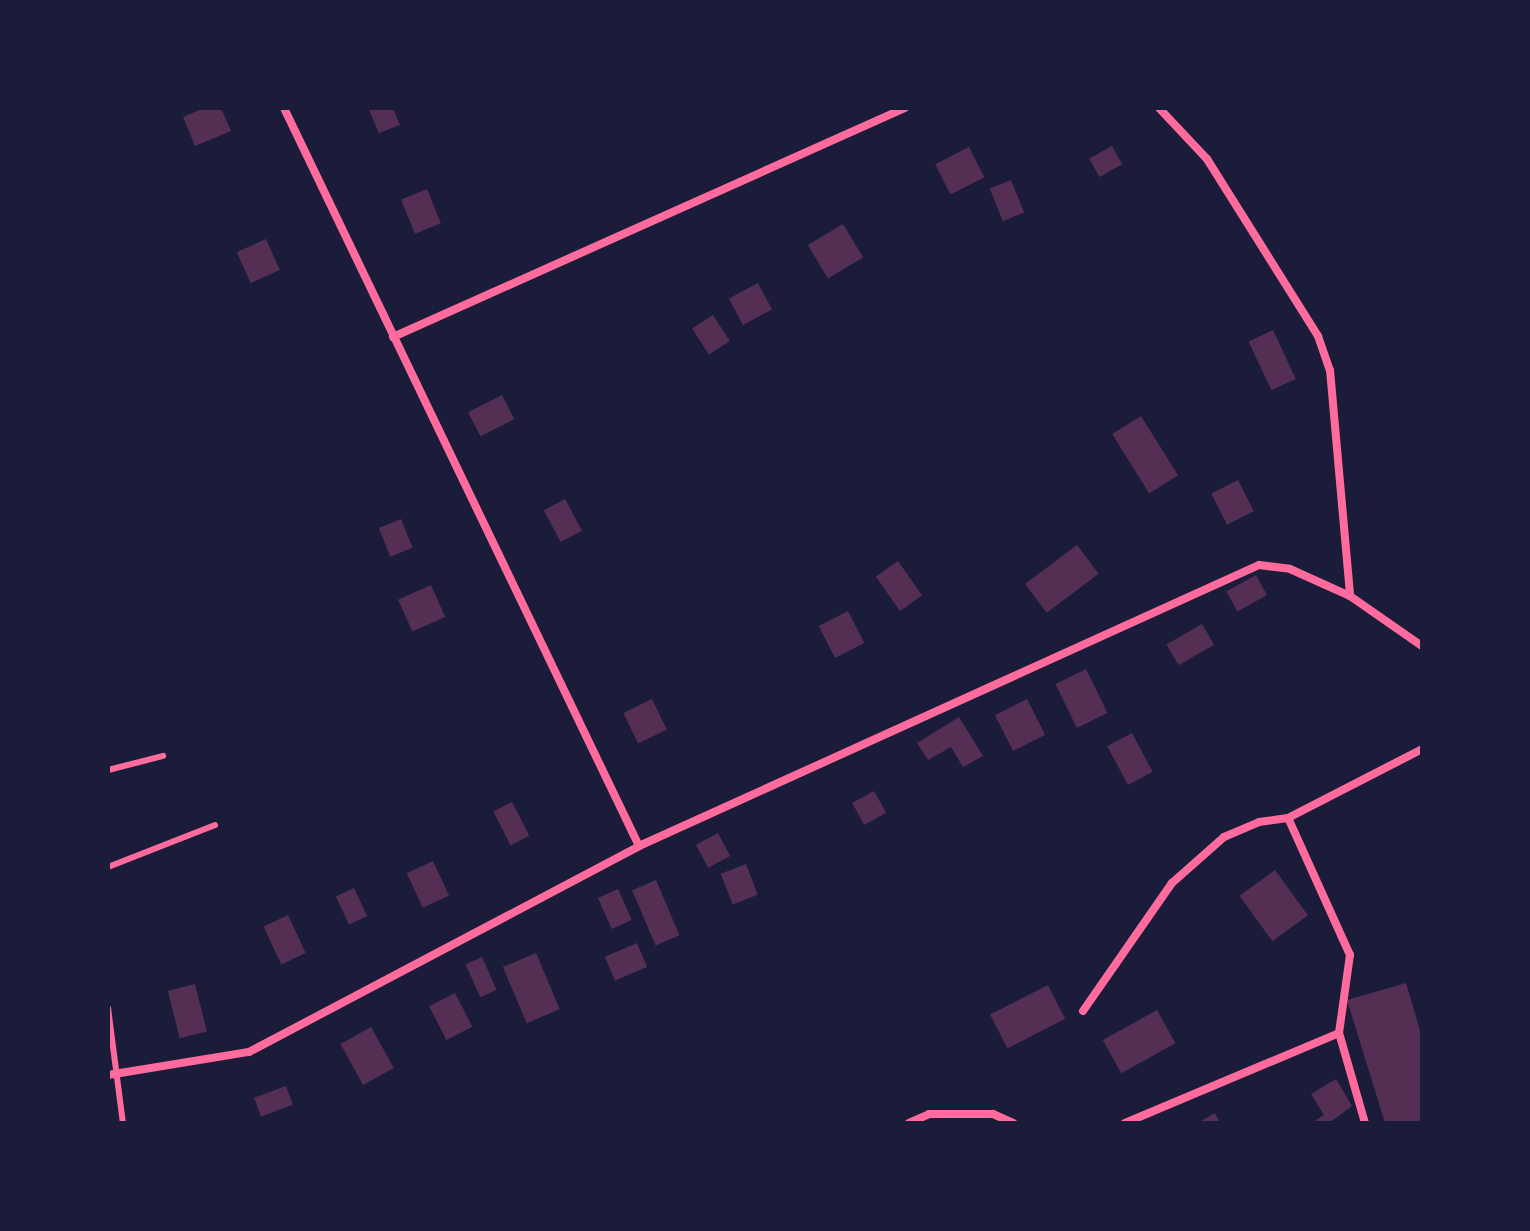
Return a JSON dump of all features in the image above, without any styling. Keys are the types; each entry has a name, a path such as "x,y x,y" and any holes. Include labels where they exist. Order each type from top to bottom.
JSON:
{"street":[{"path":"284,108 639,846"},
{"path":"393,337 905,108"},
{"path":"1159,108 1207,159 1318,336 1330,370 1350,596"},
{"path":"112,1075 249,1052 639,846 1259,565 1290,569 1350,596 1422,646"},
{"path":"1083,1011 1172,883 1224,837 1259,822 1288,818 1422,749"},
{"path":"1288,818 1350,955 1339,1033 1365,1123"},
{"path":"1125,1123 1339,1033"},
{"path":"909,1123 929,1114 993,1114 1013,1123"}],"lane":[{"path":"108,770 163,756"},
{"path":"108,867 215,825"},
{"path":"108,1008 112,1075 123,1123"}],"building":[{"path":"204,108 221,108 231,131 195,146 183,117"},
{"path":"393,108 400,125 379,133 369,110"},
{"path":"1112,146 1122,164 1099,177 1089,159"},
{"path":"969,147 984,177 951,195 935,164"},
{"path":"1011,180 1024,212 1003,221 990,189"},
{"path":"427,189 441,223 415,234 401,199"},
{"path":"843,224 863,257 828,279 808,245"},
{"path":"266,239 280,270 251,283 237,252"},
{"path":"758,283 772,309 743,325 729,298"},
{"path":"713,315 730,341 709,355 692,329"},
{"path":"1273,330 1296,379 1271,390 1249,341"},
{"path":"502,395 514,419 480,436 468,412"},
{"path":"1141,416 1178,475 1149,493 1112,434"},
{"path":"1238,480 1254,511 1227,525 1211,494"},
{"path":"565,499 582,531 561,542 544,510"},
{"path":"401,519 413,548 390,557 379,528"},
{"path":"1077,545 1099,574 1047,613 1025,584"},
{"path":"898,561 922,595 900,611 876,576"},
{"path":"1256,575 1267,595 1237,612 1226,591"},
{"path":"431,585 445,617 412,632 398,600"},
{"path":"848,611 864,643 835,658 819,626"},
{"path":"1202,624 1214,645 1178,665 1166,644"},
{"path":"1086,669 1107,713 1077,728 1055,684"},
{"path":"652,699 667,730 638,744 623,713"},
{"path":"1027,699 1045,735 1013,751 995,715"},
{"path":"959,717 983,756 963,767 951,747 928,760 917,743"},
{"path":"1132,733 1153,772 1128,785 1107,746"},
{"path":"874,791 886,813 864,825 852,803"},
{"path":"512,802 529,836 511,845 493,812"},
{"path":"718,833 730,856 708,868 696,845"},
{"path":"433,861 449,895 423,908 407,873"},
{"path":"746,864 758,895 733,904 721,874"},
{"path":"1275,870 1308,915 1272,941 1239,896"},
{"path":"656,880 679,935 656,945 632,890"},
{"path":"354,888 367,916 349,925 336,896"},
{"path":"618,889 632,920 612,929 598,898"},
{"path":"288,915 306,953 281,964 264,926"},
{"path":"637,943 647,967 615,981 605,957"},
{"path":"536,953 560,1009 527,1023 503,967"},
{"path":"482,957 497,990 480,997 466,964"},
{"path":"1406,983 1422,1037 1422,1123 1385,1123 1347,1000"},
{"path":"195,984 207,1032 180,1038 168,991"},
{"path":"1048,985 1065,1019 1007,1048 990,1015"},
{"path":"455,993 472,1027 446,1040 429,1006"},
{"path":"1157,1010 1175,1043 1121,1073 1103,1040"},
{"path":"371,1027 394,1068 363,1085 340,1044"},
{"path":"1336,1079 1352,1106 1329,1123 1311,1123 1324,1115 1311,1094"},
{"path":"286,1086 293,1105 261,1116 254,1098"},
{"path":"1215,1113 1220,1123 1197,1123"}]}
